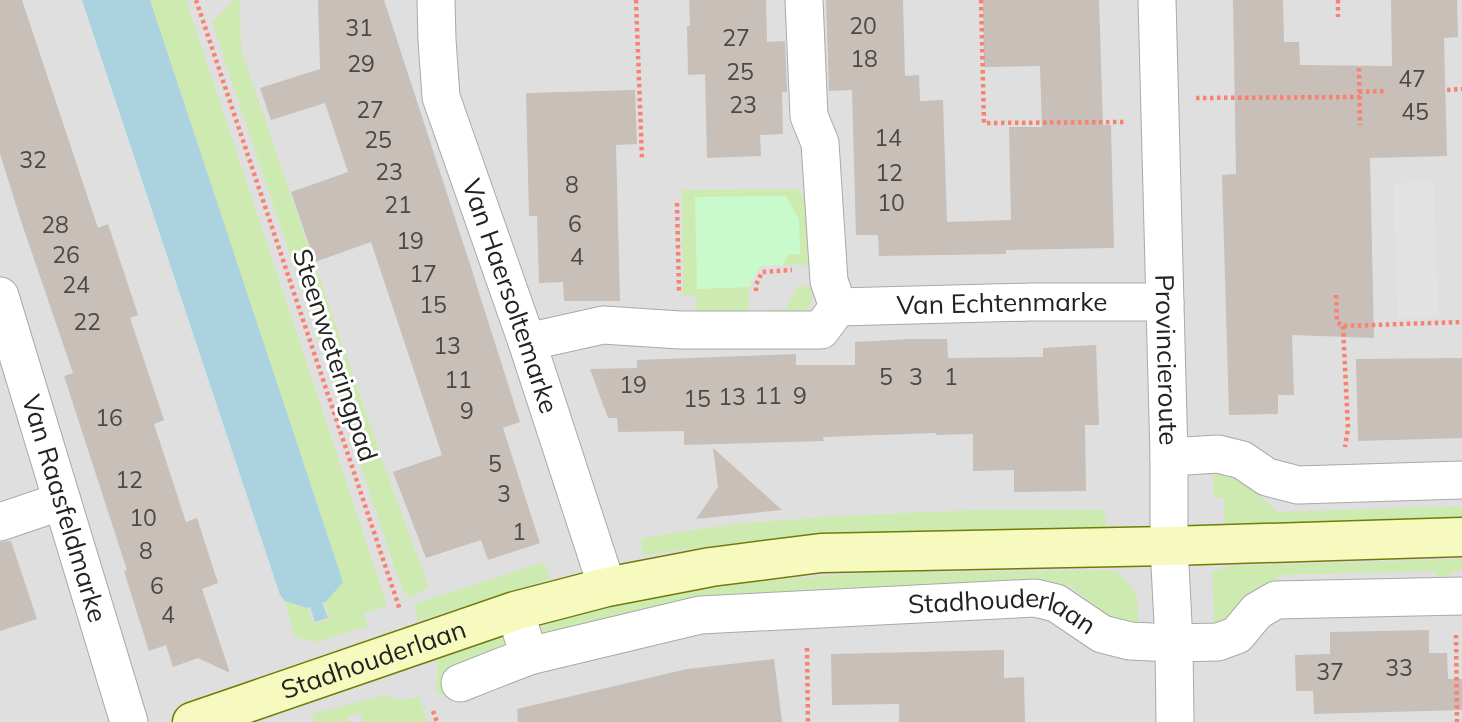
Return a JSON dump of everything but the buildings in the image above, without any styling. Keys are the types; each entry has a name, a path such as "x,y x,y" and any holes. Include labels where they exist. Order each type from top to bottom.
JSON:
{"street":[{"name":"Van Haersoltemarke","path":"436,0 441,97 527,342 607,587"},
{"path":"527,342 603,325 680,330 821,330 838,307 829,281 820,143 809,116 804,0"},
{"name":"Provincieroute","path":"1157,0 1175,722"},
{"name":"Van Raasfeldmarke","path":"0,296 129,722"},
{"name":"Van Echtenmarke","path":"838,307 1165,302"},
{"path":"1169,457 1218,454 1242,460 1267,477 1297,485 1462,480"},
{"path":"0,522 62,501"},
{"name":"Stadhouderlaan","path":"192,722 515,611 607,587 711,567 821,553 1462,537"},
{"name":"Stadhouderlaan","path":"460,683 528,656 700,615 1035,598 1056,603 1102,634 1130,641 1218,642 1237,635 1257,611 1276,600 1459,596"},
{"path":"515,611 528,656"}],"path":[{"name":"Steenweteringpad","path":"196,0 412,646"},
{"path":"636,0 642,159"},
{"path":"981,0 984,123 1387,91"},
{"path":"1338,0 1338,17"},
{"path":"1359,68 1360,125"},
{"path":"1447,90 1462,89"},
{"path":"677,203 680,330"},
{"path":"754,330 756,285 762,272 828,271"},
{"path":"1336,295 1337,322 1343,326 1462,322"},
{"path":"1343,326 1348,428 1344,449 1347,483"},
{"path":"1457,722 1459,596"},
{"path":"807,608 808,722"},
{"path":"430,702 437,722"}],"shaded area":[{"path":"0,0 1462,0 1462,722 0,722"},
{"path":"1433,181 1439,317 1398,319 1393,184"}],"green space":[{"path":"150,0 186,0 387,605 364,614 368,626 317,642 294,637 285,601 307,608 314,624 330,619 325,603 343,582"},
{"path":"234,0 240,0 241,50 386,471 429,587 410,598 404,592 396,572 212,22"},
{"path":"799,189 810,211 812,265 783,265 789,254 799,254 799,219 697,289 749,287 748,319 717,319 696,310 696,296 683,296 682,190"},
{"path":"786,196 799,219 800,254 789,254 783,265 760,266 749,287 697,289 695,197"},
{"path":"798,286 812,287 812,303 799,319 761,320 761,310 786,309"},
{"path":"1213,465 1240,479 1278,512 1462,506 1462,518 1224,524 1225,498 1213,498"},
{"path":"975,510 1104,510 1107,528 880,532 787,537 642,555 641,538 733,524"},
{"path":"1462,559 1462,570 1452,572 1444,581 1432,571 1280,575 1226,628 1214,626 1212,571 1234,566"},
{"path":"544,562 550,579 418,621 414,604"},
{"path":"1111,570 1132,587 1137,603 1138,631 1109,620 1071,587 942,588 536,636 544,625 588,610 743,583 863,573"},
{"path":"510,635 514,652 450,697 436,693 438,659"},
{"path":"385,695 400,700 419,697 428,722 364,722 360,713 347,717 349,722 315,722 311,714"}],"water":[{"path":"82,0 150,0 343,582 325,603 322,602 328,618 315,622 310,607 285,601 280,595"}]}
